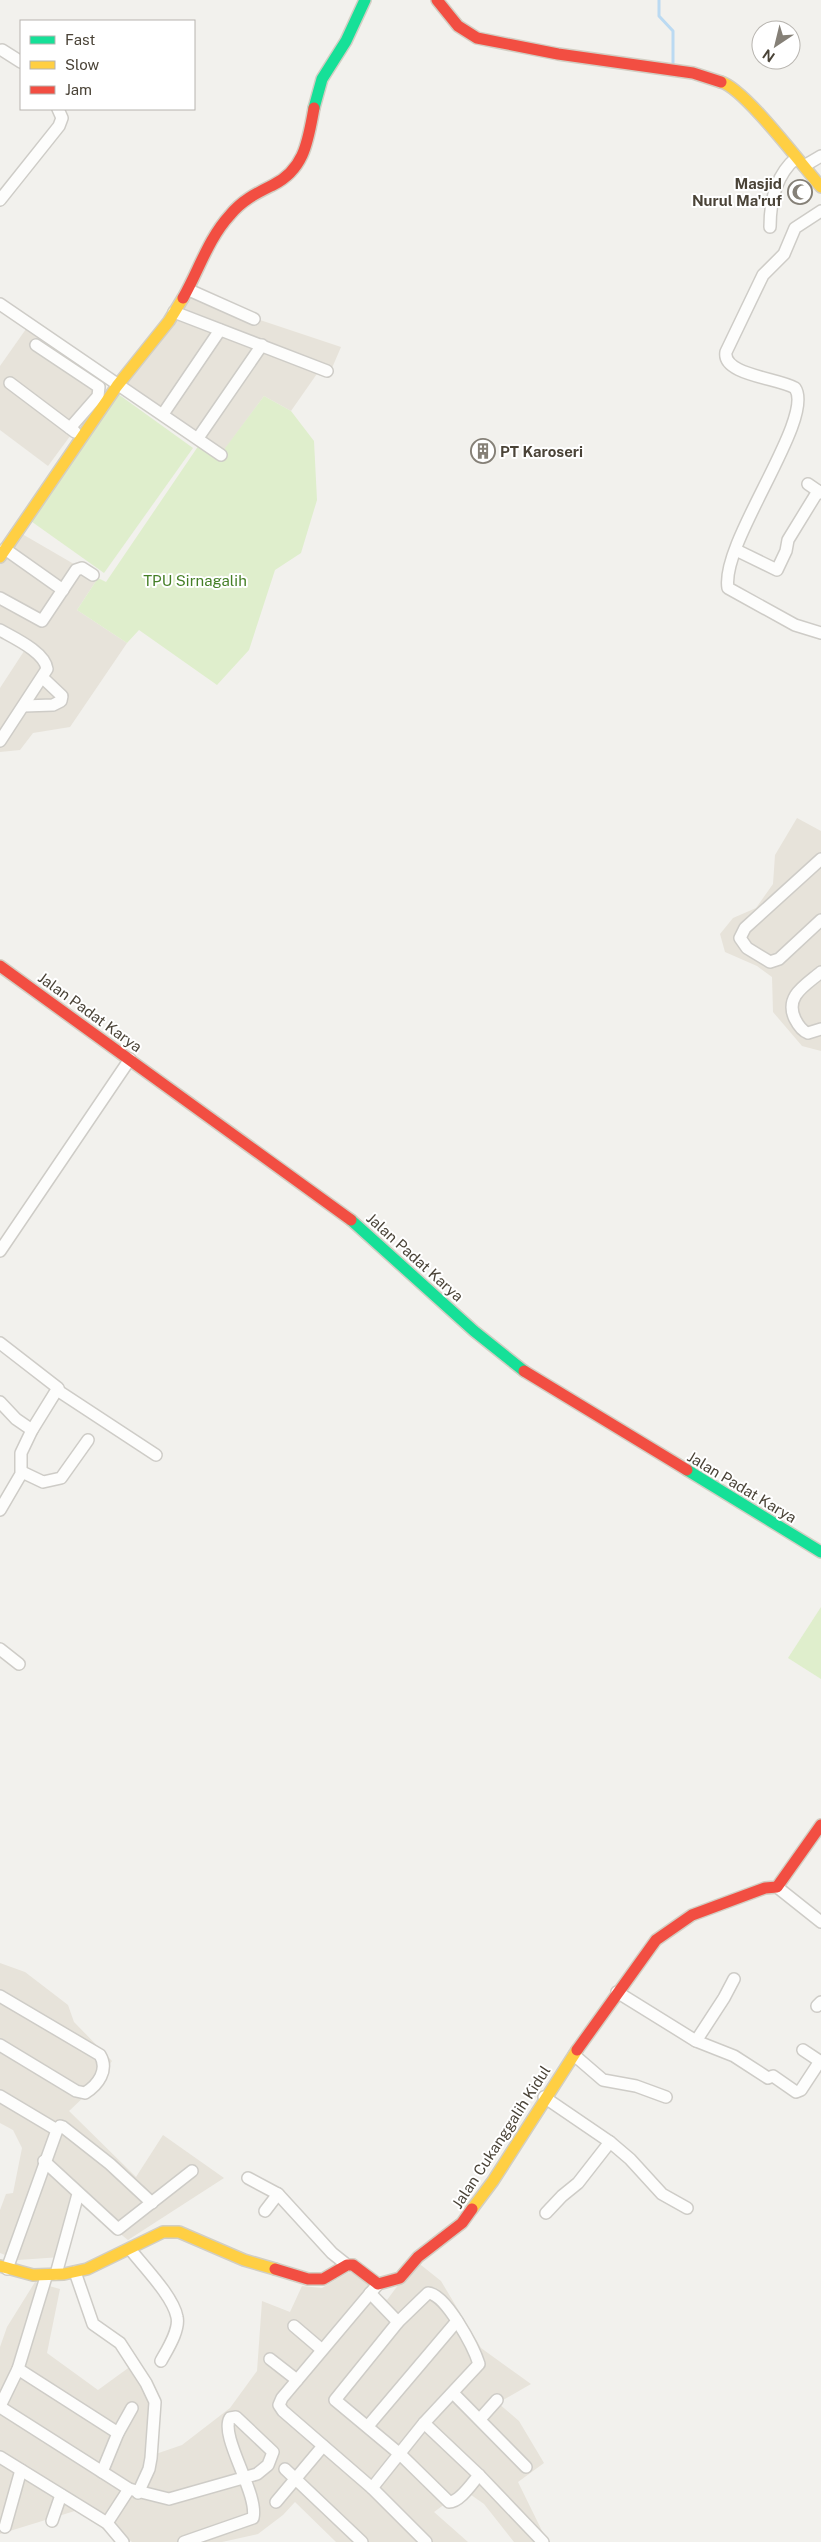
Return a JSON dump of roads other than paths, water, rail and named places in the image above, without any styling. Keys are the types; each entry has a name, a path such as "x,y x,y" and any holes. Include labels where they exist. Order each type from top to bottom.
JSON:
{"street":[{"path":"63,590 3,553 118,385 174,312 226,219 245,200 288,176 296,168 309,140 317,94 323,76 347,39 356,15 366,0"},
{"path":"437,0 458,26 477,38 558,54 693,73 726,84 737,91 821,187"},
{"path":"2,50 20,61"},
{"path":"2,192 59,126 62,118 58,110"},
{"path":"770,227 773,197 782,173 800,162 821,156"},
{"path":"821,211 794,228 784,254 763,275 726,352 726,362 735,369 788,384 797,392 798,398 795,414 782,451 750,515 736,550 727,575 728,588 795,624 821,633"},
{"path":"188,290 254,319"},
{"path":"0,304 221,455"},
{"path":"174,312 327,371"},
{"path":"163,414 220,330"},
{"path":"36,345 99,387 99,393 94,401 70,428"},
{"path":"198,438 262,345"},
{"path":"10,383 82,438"},
{"path":"736,550 777,570 786,551 788,540 819,492 808,484"},
{"path":"0,598 39,622 44,619 77,569 82,568 93,574"},
{"path":"0,630 33,651 46,663 47,669 43,678 0,741"},
{"path":"24,706 53,705 61,701 62,696 43,678"},
{"path":"821,859 745,928 740,938 747,948 770,962 779,959 821,920"},
{"name":"Jalan Padat Karya","path":"0,966 355,1224 381,1245 494,1350 518,1367 821,1552"},
{"path":"821,972 795,994 791,1005 795,1020 802,1030 808,1034 821,1029"},
{"path":"0,1251 130,1060"},
{"path":"0,1343 57,1386 57,1390 156,1455"},
{"path":"0,1510 22,1472 21,1453 32,1430 57,1390"},
{"path":"0,1402 16,1420 32,1430"},
{"path":"22,1472 43,1482 61,1478 88,1440"},
{"path":"0,1650 19,1664"},
{"path":"821,1826 777,1887 821,1922"},
{"name":"Jalan Cukanggalih Kidul","path":"374,2289 400,2278 418,2257 462,2223 493,2181 544,2097 617,1992 656,1940 677,1923 715,1906 765,1888 777,1887"},
{"path":"696,2041 734,1979"},
{"path":"617,1992 696,2041 734,2056 768,2078 773,2076 780,2079 796,2092 801,2090 820,2062 802,2050"},
{"path":"0,1996 100,2056 104,2062 104,2068 94,2087 85,2093 76,2091 0,2045"},
{"path":"574,2054 603,2080 636,2086 666,2097"},
{"path":"0,2096 57,2130"},
{"path":"544,2097 610,2142 630,2159 662,2194 687,2208"},
{"path":"152,2203 110,2164 60,2126 44,2161 4,2268 35,2278 75,2272 87,2269 163,2232 179,2232 244,2260 308,2279 323,2279 340,2272 348,2265"},
{"path":"546,2213 562,2196 578,2184 610,2142"},
{"path":"44,2161 118,2229 192,2171"},
{"path":"248,2178 278,2194 332,2253 348,2265 353,2266 374,2289 398,2322"},
{"path":"78,2194 18,2368 0,2407 134,2491 169,2499 244,2478 263,2470 272,2457 273,2452 240,2419 232,2416 228,2422 227,2430 244,2478 253,2510 252,2518 184,2542"},
{"path":"265,2210 278,2194"},
{"path":"130,2249 171,2303 178,2318 174,2334 161,2361"},
{"path":"75,2272 93,2324 120,2343 146,2383 155,2402 150,2464 134,2491 107,2523"},
{"path":"374,2289 296,2380 279,2405 283,2411 372,2488 426,2542"},
{"path":"372,2488 401,2455 424,2423 479,2364 457,2321 438,2298 428,2293 398,2322 331,2396 401,2455 449,2502 454,2502 459,2498 479,2475"},
{"path":"368,2426 457,2321"},
{"path":"294,2326 322,2349"},
{"path":"270,2359 296,2380"},
{"path":"18,2368 118,2433"},
{"path":"453,2393 526,2466"},
{"path":"480,2419 497,2400"},
{"path":"102,2472 118,2433 132,2408"},
{"path":"424,2423 479,2475 543,2542"},
{"path":"276,2502 323,2446"},
{"path":"0,2457 107,2523 122,2542"},
{"path":"285,2469 362,2542"},
{"path":"5,2527 21,2470"},
{"path":"52,2521 61,2495"}],"waterway":[{"path":"659,0 659,16 673,31 673,67"}],"place":[{"name":"Masjid Nurul Ma'ruf","path":"800,192"},
{"name":"PT Karoseri","path":"483,451"}],"park label":[{"name":"TPU Sirnagalih","path":"195,580"}]}
